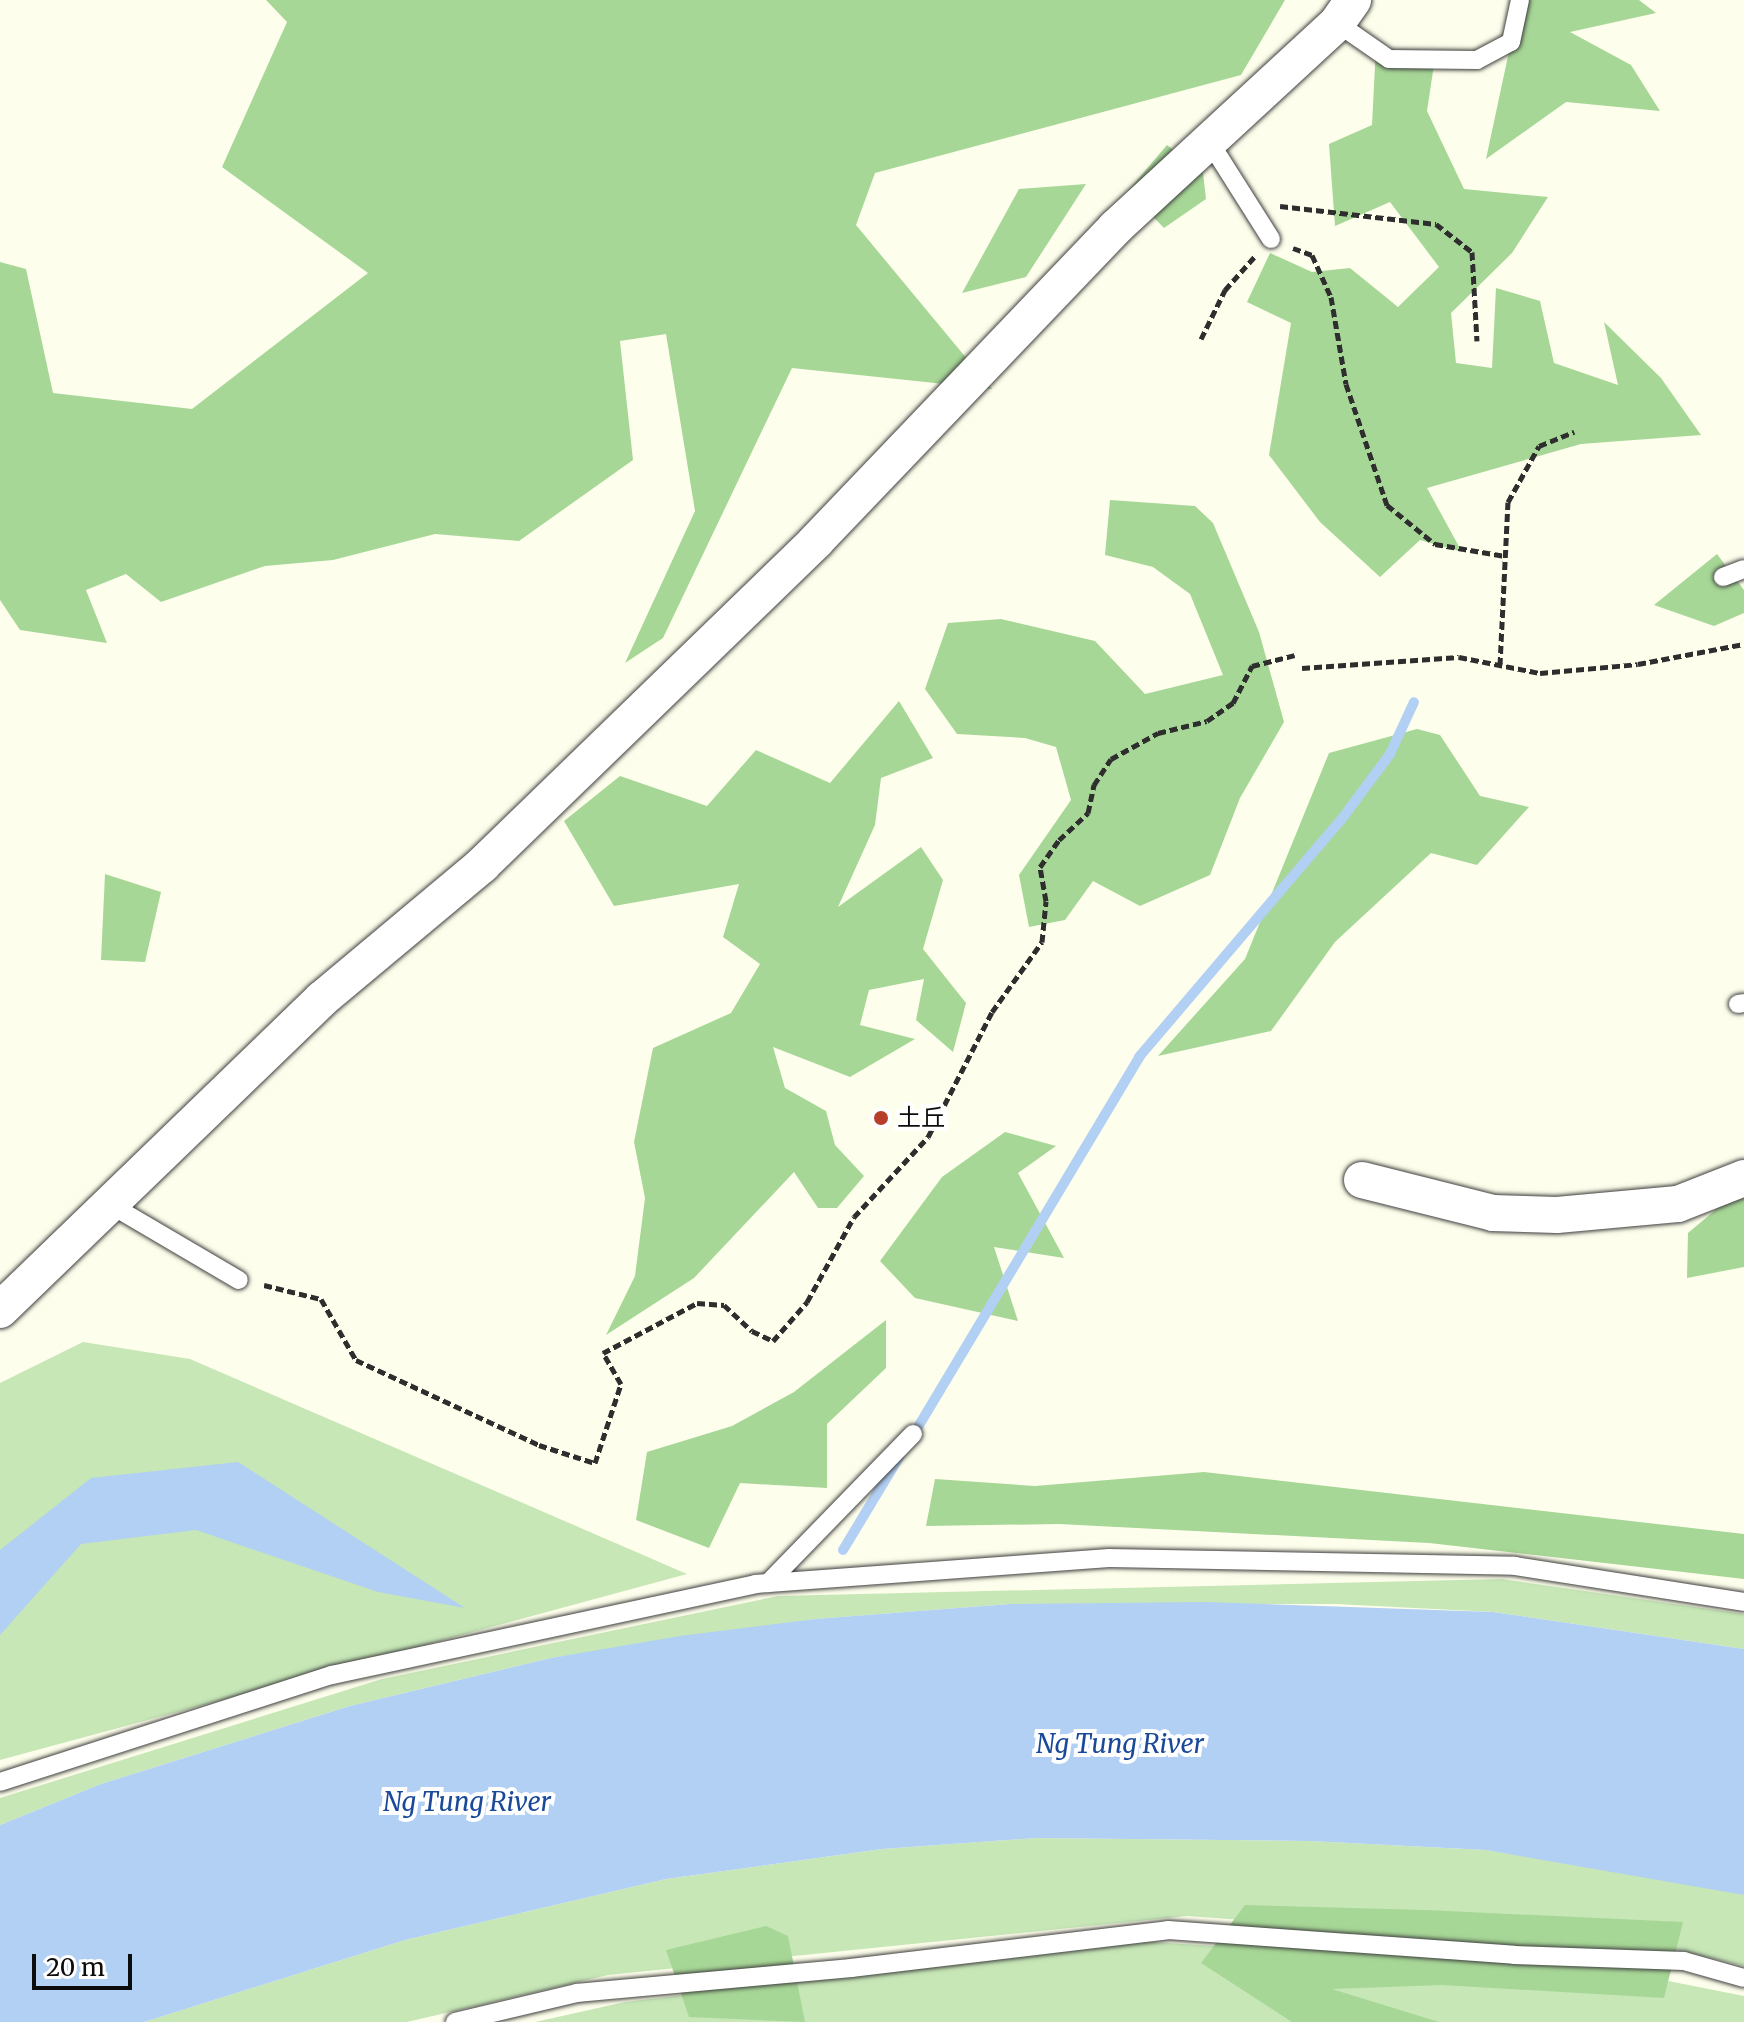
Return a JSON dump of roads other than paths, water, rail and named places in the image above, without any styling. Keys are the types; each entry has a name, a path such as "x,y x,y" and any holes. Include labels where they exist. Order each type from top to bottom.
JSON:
{"street":[{"path":"0,1310 322,999 482,865 816,541 1115,228 1345,12"},
{"path":"1362,1180 1493,1213 1557,1215 1678,1204 1744,1178"}],"lane":[{"path":"1345,12 1389,59 1477,60 1511,42 1520,0"},
{"path":"1209,141 1271,239"},
{"path":"1723,577 1744,569"},
{"path":"111,1205 239,1280"},
{"path":"768,1583 913,1434"},
{"path":"0,1782 332,1675 768,1583 1109,1558 1515,1566 1744,1602"},
{"path":"455,2022 577,1993 851,1968 1168,1930 1514,1955 1684,1961 1744,1978"}],"water":[{"path":"238,1462 465,1608 378,1592 196,1530 81,1544 0,1635 0,1550 91,1478"},
{"name":"Ng Tung River","path":"1206,1602 1493,1612 1744,1649 1744,1895 1486,1850 1310,1841 1036,1838 882,1849 666,1879 405,1940 144,2022 0,2022 0,1825 101,1784 350,1706 551,1658 680,1636 815,1619 1010,1604"}],"waterway":[{"path":"912,1437 1139,1057 1341,820 1390,754 1414,702"},
{"path":"843,1550 899,1457"}],"place":[{"name":"土丘","path":"881,1118"}]}
